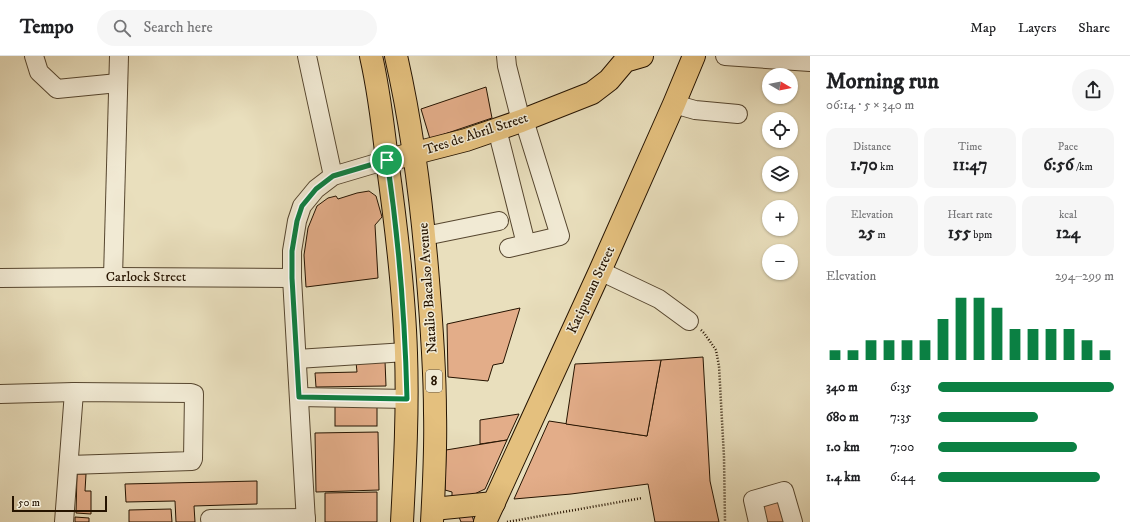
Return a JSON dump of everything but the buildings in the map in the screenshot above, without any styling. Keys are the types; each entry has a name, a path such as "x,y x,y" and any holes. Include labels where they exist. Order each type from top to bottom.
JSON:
{"main road":[{"name":"Natalio Bacalso Avenue","path":"371,56 379,92 397,230 406,352 407,399 402,522"},
{"name":"Natalio Bacalso Avenue","path":"396,56 404,88 415,153 424,236 433,353 435,414 432,515"},
{"name":"Katipunan Street","path":"489,513 600,271 694,56"},
{"name":"Tres de Abril Street","path":"387,160 466,140 523,121 592,93 609,80 631,58"},
{"path":"432,515 489,513"}],"street":[{"path":"34,56 39,72 57,89 118,83"},
{"path":"113,277 119,56"},
{"path":"307,56 333,176"},
{"path":"498,129 518,246 560,236 523,121 507,66 506,56"},
{"path":"725,56 810,62"},
{"path":"674,104 695,110 738,114"},
{"name":"Tres de Abril Street","path":"306,520 292,278 292,251 297,221 302,206 316,189 333,176 387,160"},
{"path":"424,236 499,221"},
{"path":"600,271 660,299 689,321"},
{"name":"Carlock Street","path":"0,278 292,278"},
{"path":"297,359 406,352"},
{"path":"0,394 74,392 194,394 193,459 190,462 69,465"},
{"path":"64,522 74,392"},
{"path":"299,397 407,399"},
{"path":"758,522 753,500 784,491 793,522"},
{"path":"210,519 306,520"}],"path":[{"path":"689,321 704,333 716,350 719,366 724,457 725,522"},
{"path":"507,522 642,498"}],"route":[{"path":"387,160 397,230 406,352 407,399 299,397 292,278 292,251 294,234 302,206 316,189 333,176 387,160"}]}
